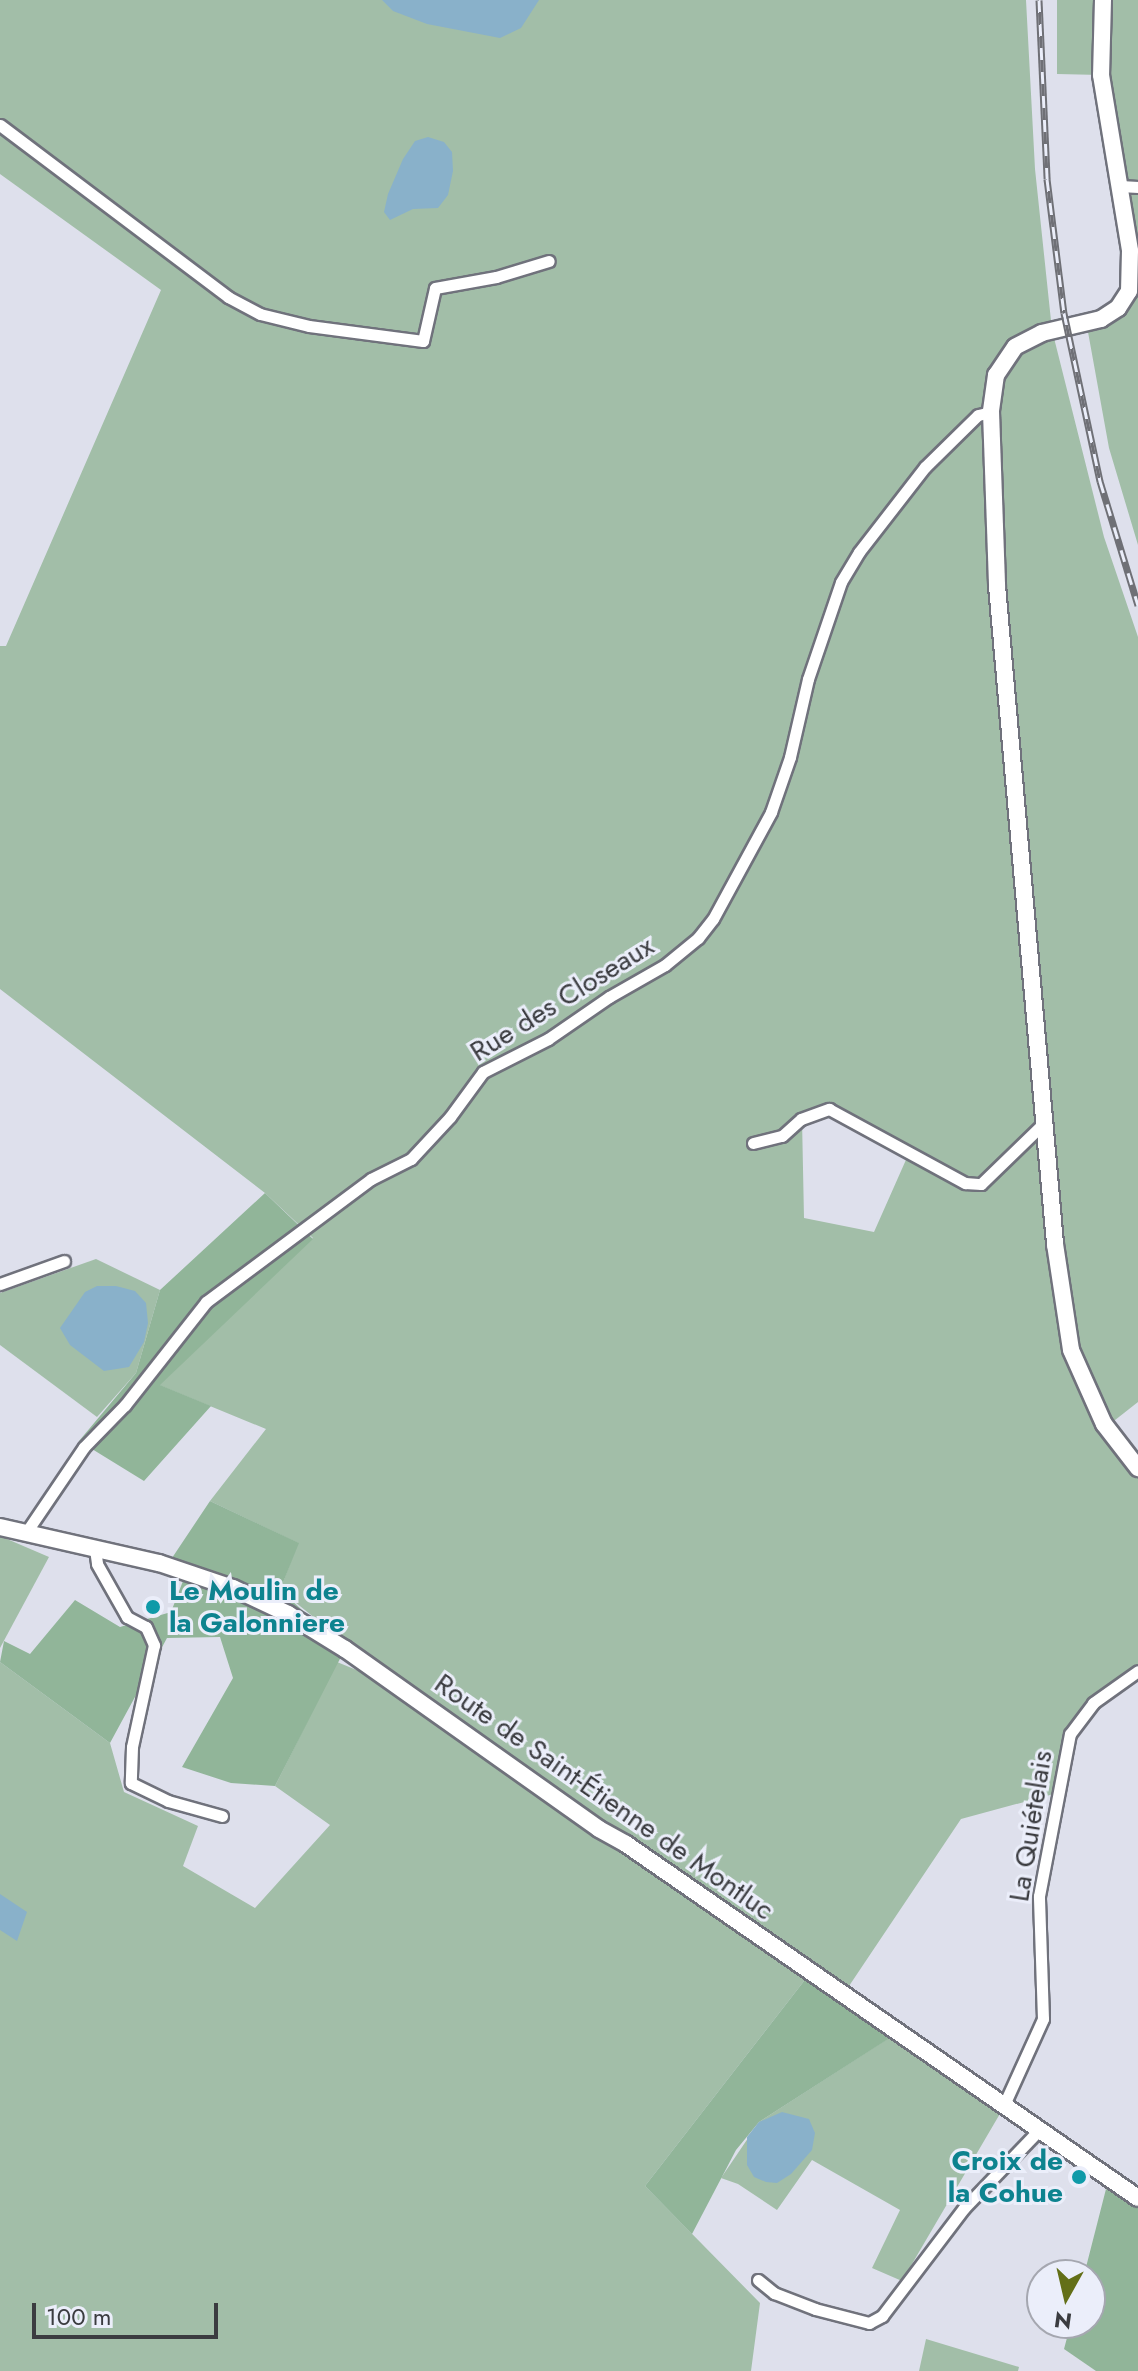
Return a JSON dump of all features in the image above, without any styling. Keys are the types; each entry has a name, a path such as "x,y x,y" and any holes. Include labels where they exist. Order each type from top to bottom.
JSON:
{"main road":[{"path":"1103,0 1101,75 1130,251 1129,291 1110,314 1027,339 1006,357 993,385 991,412 997,586 1059,1271 1071,1350 1104,1424 1138,1468"},
{"name":"Route de Saint-Étienne de Montluc","path":"0,1527 199,1575 288,1614 345,1649 599,1829 1138,2198"}],"street":[{"path":"0,125 228,297 260,314 284,320 423,341 435,288 496,277 549,261"},
{"path":"1120,186 1138,187"},
{"name":"Rue des Closeaux","path":"25,1534 84,1447 159,1364 206,1302 371,1179 411,1159 450,1117 483,1072 548,1039 609,997 665,965 698,938 713,919 771,812 790,757 808,679 841,582 859,552 925,467 978,415 991,412"},
{"path":"753,1143 782,1136 801,1119 829,1109 965,1183 981,1184 1045,1122"},
{"path":"0,1284 64,1261"},
{"path":"95,1549 97,1564 127,1617 146,1627 154,1645 132,1747 131,1783 168,1801 222,1816"},
{"name":"La Quiételais","path":"1003,2107 1043,2019 1039,1896 1070,1734 1093,1703 1138,1671"},
{"path":"758,2280 774,2293 815,2309 869,2323 882,2316 964,2208 1038,2131"}],"green space":[{"path":"0,0 1026,0 1035,169 1052,330 1104,537 1138,637 1138,1402 1110,1424 1138,1457 1138,1671 1093,1703 1070,1734 1061,1792 961,1819 847,1989 811,1972 645,2186 760,2303 751,2371 0,2371 0,1662 110,1743 124,1792 198,1826 183,1866 255,1908 330,1825 275,1786 337,1662 403,1689 280,1590 298,1543 210,1501 266,1429 159,1385 313,1238 265,1193 0,989 0,646 6,646 161,290 0,174","holes":["830,1109 909,1153 874,1232 804,1218 802,1119"]},
{"path":"1057,0 1138,0 1138,545 1109,448 1088,332 1090,323 1129,291 1101,75 1057,74"},
{"path":"265,1193 313,1239 160,1385 211,1406 144,1481 79,1441 136,1373 160,1290"},
{"path":"96,1259 160,1290 136,1373 97,1417 0,1345 0,1293"},
{"path":"210,1501 299,1543 280,1590 345,1649 275,1786 231,1783 182,1767 233,1678 220,1637 167,1638 110,1743 0,1662 4,1641 30,1654 75,1600 120,1627 171,1612 183,1581 162,1573"},
{"path":"0,1536 49,1557 0,1648"},
{"path":"811,1972 899,2032 759,2122 736,2150 692,2234 645,2186"},
{"path":"892,2036 1001,2112 902,2281 872,2268 900,2210 812,2160 777,2210 738,2184 721,2178 759,2122"},
{"path":"1106,2189 1138,2201 1138,2371 1096,2371 1064,2349 1067,2339 1106,2339 1106,2259 1088,2259"},
{"path":"926,2339 1019,2367 1018,2371 919,2371"}],"water":[{"path":"382,0 539,0 521,28 500,38 427,24 393,11"},
{"path":"428,137 444,142 452,152 453,171 448,195 438,208 413,209 390,220 384,212 403,159 415,141"},
{"path":"97,1286 116,1286 135,1291 146,1303 148,1323 144,1342 129,1367 104,1371 70,1345 60,1328 85,1292"},
{"path":"0,1894 27,1912 17,1941 0,1930"},
{"path":"782,2112 809,2119 815,2133 812,2150 791,2174 777,2183 766,2182 754,2177 747,2165 747,2137 759,2122"}],"railway":[{"path":"1039,0 1047,179 1064,313 1100,481 1138,605"}],"place":[{"name":"Le Moulin de la Galonniere","path":"153,1607"},
{"name":"Croix de la Cohue","path":"1079,2177"}]}
